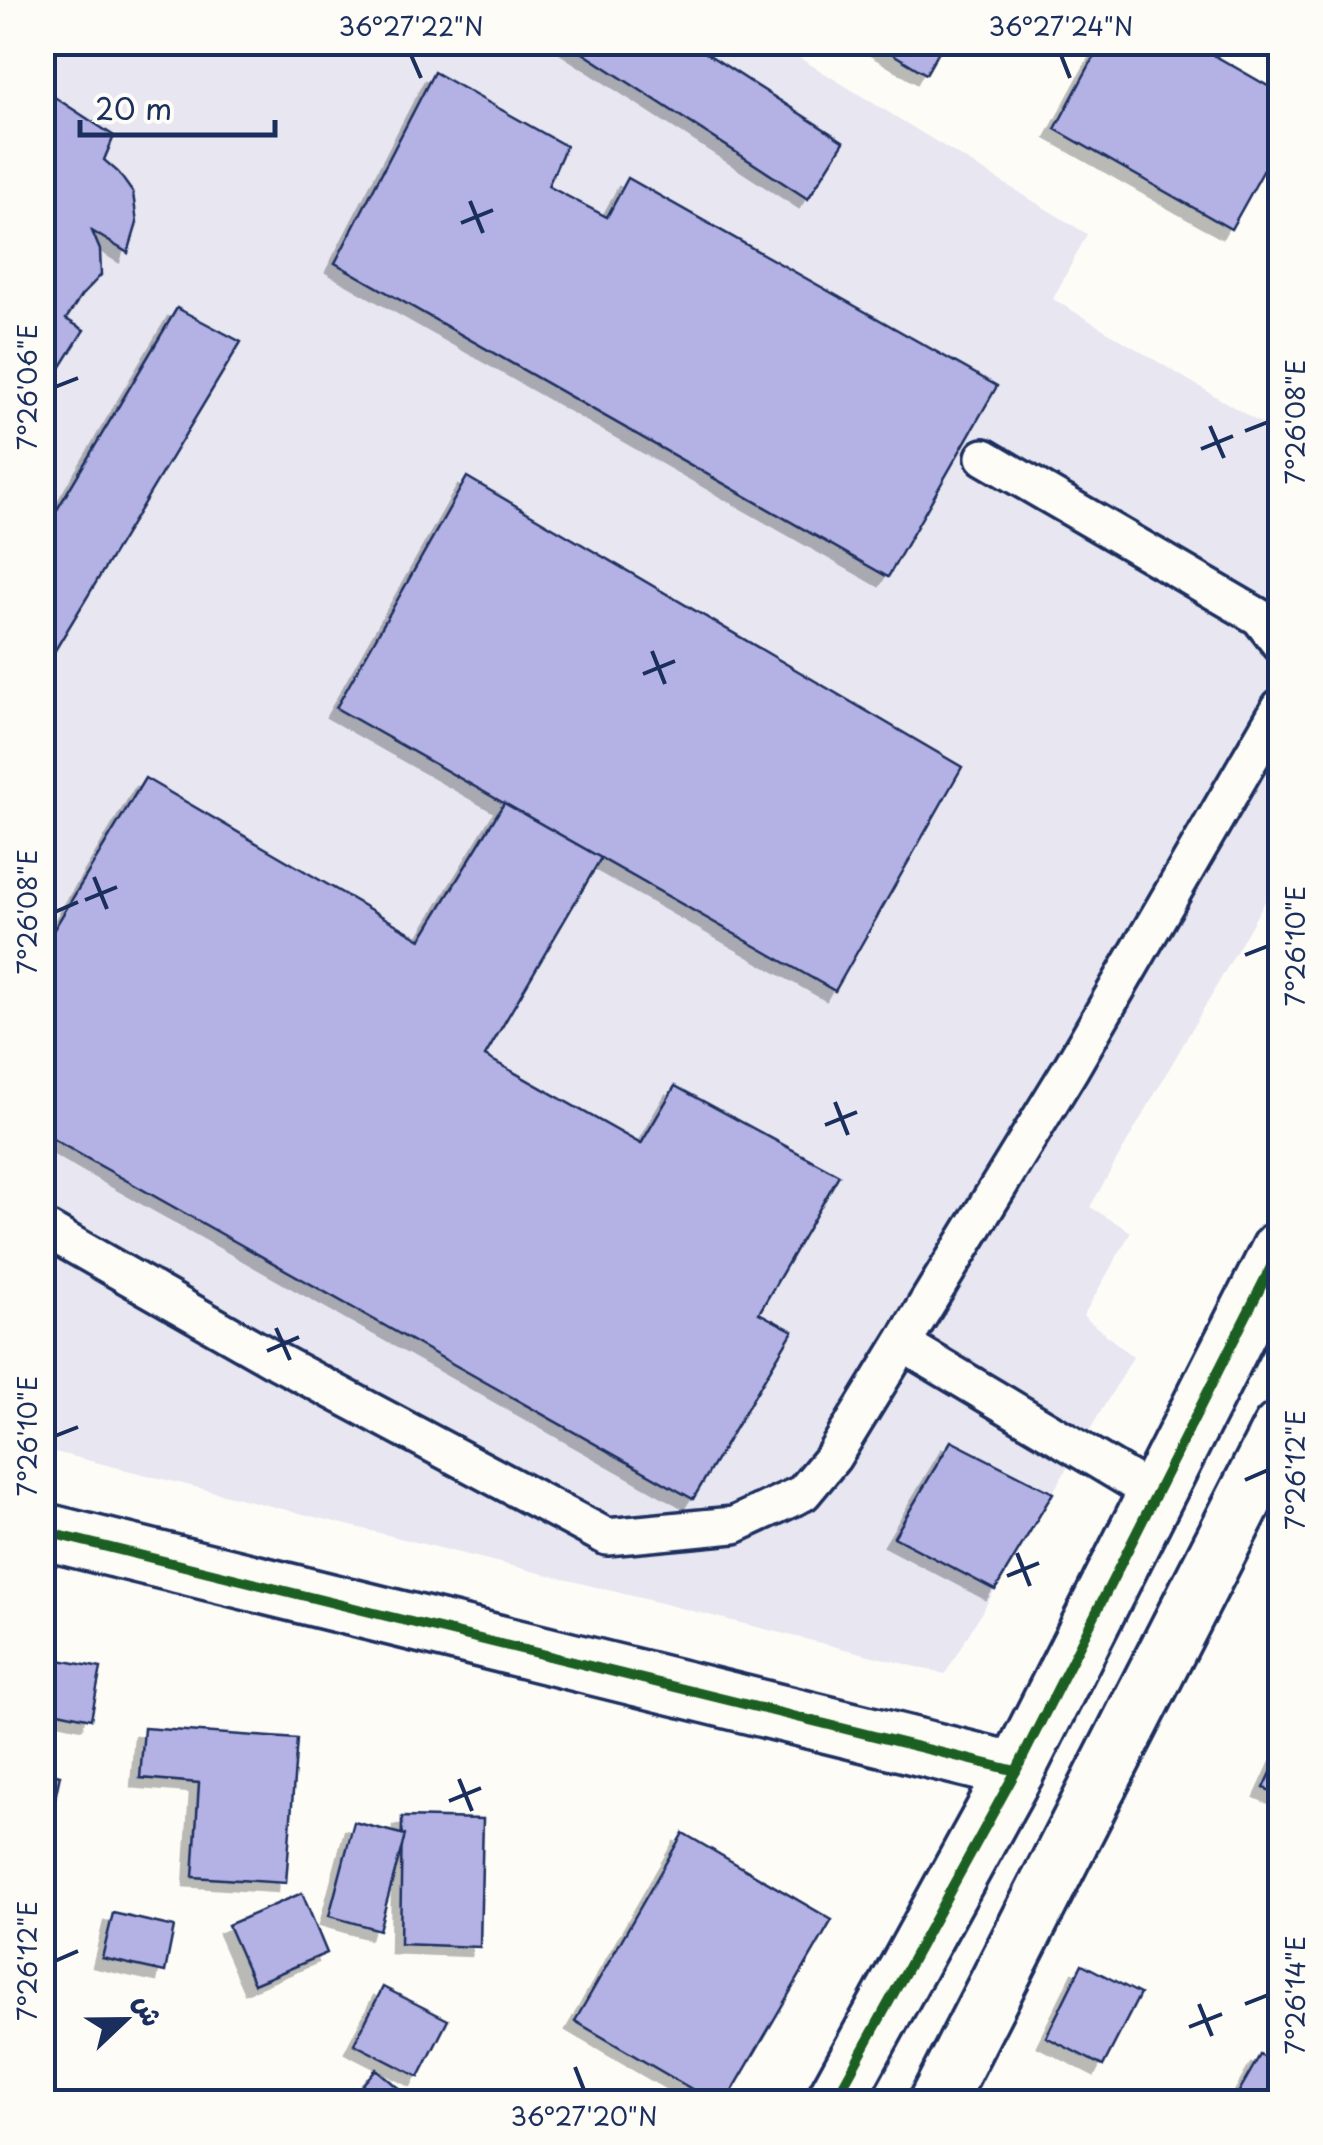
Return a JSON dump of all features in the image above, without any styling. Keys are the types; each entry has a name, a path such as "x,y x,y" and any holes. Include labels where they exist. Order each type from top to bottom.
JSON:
{"street":[{"path":"846,2099 1280,1249"},
{"path":"937,2102 1280,1430"},
{"path":"42,1531 1016,1771"}],"lane":[{"path":"984,456 1259,617 1280,644"},
{"path":"42,1228 273,1359 607,1537 734,1525 803,1493 833,1457 1071,1068 1280,707"},
{"path":"903,1344 1156,1495"}],"shaded area":[{"path":"43,43 775,43 1087,234 1053,299 1280,435 1280,875 1090,1207 1131,1232 1083,1316 1133,1357 945,1674 43,1449"}],"building":[{"path":"566,42 689,42 844,142 808,199"},
{"path":"873,42 944,42 926,74"},
{"path":"1102,42 1191,42 1280,93 1280,141 1231,229 1055,129"},
{"path":"434,72 566,146 548,186 607,217 628,178 997,386 888,577 335,263"},
{"path":"42,89 114,136 104,160 133,193 137,223 128,253 92,231 100,250 101,275 66,319 84,330 42,397"},
{"path":"177,308 241,342 42,672 42,535"},
{"path":"467,477 962,767 835,991 336,708"},
{"path":"145,778 421,939 504,803 601,858 485,1056 641,1144 675,1086 839,1175 759,1313 793,1331 693,1499 42,1133 42,949"},
{"path":"951,1441 1053,1493 995,1590 894,1537"},
{"path":"54,1659 101,1668 91,1719 44,1709"},
{"path":"144,1728 297,1739 286,1883 193,1877 199,1783 140,1778"},
{"path":"1280,1753 1280,1795 1264,1788"},
{"path":"42,1771 60,1775 48,1832 42,1831"},
{"path":"402,1817 483,1819 480,1947 400,1944"},
{"path":"354,1822 405,1835 379,1930 329,1916"},
{"path":"683,1833 832,1920 726,2102 714,2102 575,2021"},
{"path":"302,1893 327,1953 254,1984 228,1925"},
{"path":"113,1913 174,1927 165,1972 102,1958"},
{"path":"1082,1964 1140,1994 1103,2066 1046,2037"},
{"path":"383,1987 448,2020 419,2077 354,2044"},
{"path":"1260,2055 1280,2067 1280,2102 1233,2102"},
{"path":"376,2069 415,2102 358,2102 352,2097"}],"cycle path":[{"path":"834,2102 1016,1771 1280,1249"},
{"path":"42,1531 1016,1771"}]}
